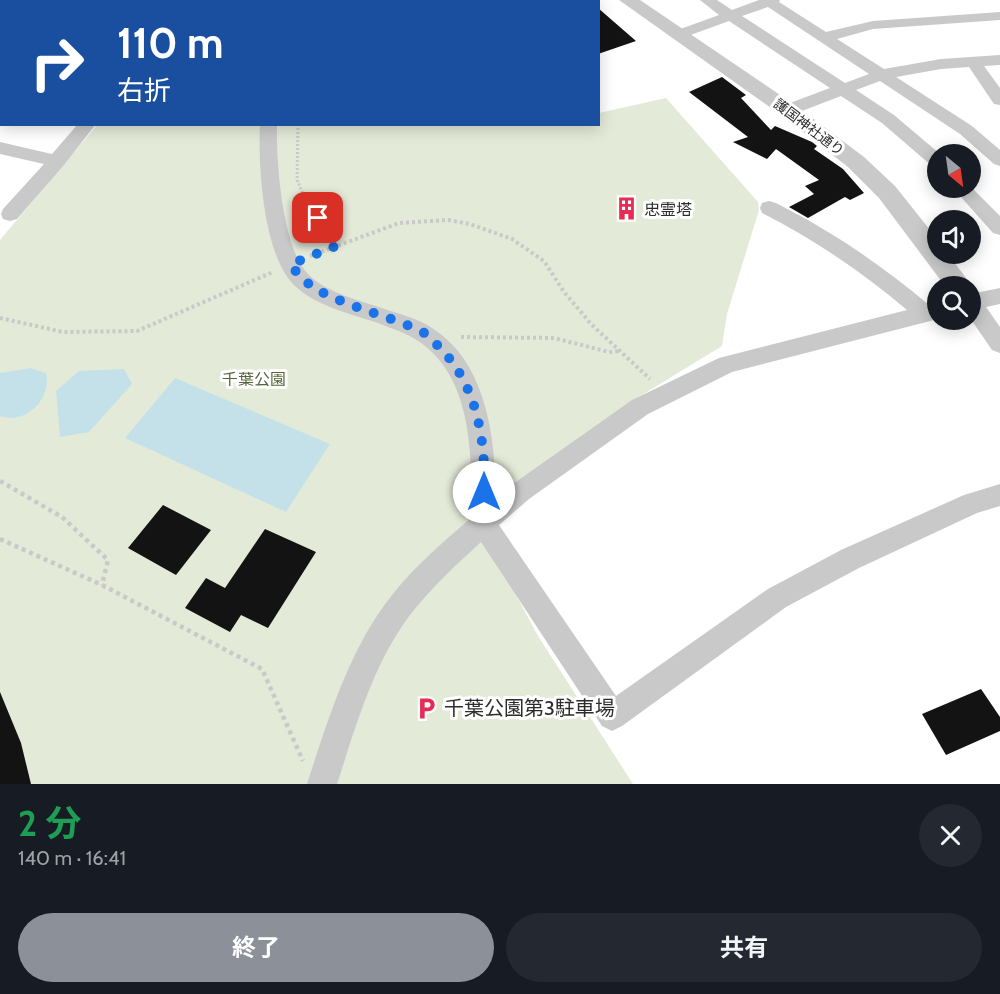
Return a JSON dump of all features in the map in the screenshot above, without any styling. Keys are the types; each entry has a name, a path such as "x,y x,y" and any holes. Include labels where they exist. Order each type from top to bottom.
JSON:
{"street":[{"name":"護国神社通り","path":"628,0 788,110 856,162 887,192 951,276"},
{"path":"706,0 888,119 927,153"},
{"path":"680,34 769,0 966,130 1000,160"},
{"path":"825,37 873,25 1000,16"},
{"path":"788,110 884,74 941,64 1000,60"},
{"path":"973,62 1000,100"},
{"path":"10,214 86,126"},
{"path":"268,126 268,161 276,219 291,264 300,279 322,294 428,335 456,368 468,389 477,416 485,471 483,523 612,716 777,598 850,560 974,503 1000,495"},
{"path":"0,148 58,161"},
{"path":"972,198 1000,228"},
{"path":"769,208 806,227 927,308"},
{"path":"981,300 1000,296"},
{"path":"322,784 349,699 392,618 416,588 483,523 520,491 640,407 727,364 927,313"},
{"path":"981,316 1000,344"}],"path":[{"path":"298,126 297,180 309,204 336,246"},
{"path":"0,318 63,332 137,331 291,264 399,223 448,220 470,224 512,239 544,261 564,291 592,325 665,395"},
{"path":"428,335 514,339 554,338 609,352 620,351"},
{"path":"0,481 62,517 108,560 102,585"},
{"path":"0,538 62,569 102,585 262,669 303,763"}],"green space":[{"name":"千葉公園","path":"666,98 758,202 759,210 727,314 722,346 624,406 473,514 538,636 633,784 0,784 0,240 96,126 600,126 600,113"}],"water":[{"path":"31,368 46,373 47,383 41,400 35,408 19,417 0,416 0,373"},
{"path":"124,369 132,384 89,432 60,437 56,391 79,371"},
{"path":"175,378 330,444 286,512 125,438"}],"building":[{"path":"600,10 636,41 600,53"},
{"path":"722,77 746,95 741,98 771,130 775,126 812,142 817,146 814,149 843,169 864,193 850,200 845,197 808,218 789,207 814,194 805,186 819,180 776,149 767,159 733,142 748,137 689,92"},
{"path":"163,505 211,530 176,575 128,548"},
{"path":"265,529 316,552 268,628 241,615 230,632 185,608 206,578 225,588"},
{"path":"981,689 1000,717 1000,731 946,755 922,714"},
{"path":"0,692 21,743 31,784 0,784"}],"place":[{"name":"忠霊塔","path":"626,209"},
{"name":"千葉公園第3駐車場","path":"426,708"}],"route":[{"path":"318,218 336,246 291,264 300,279 322,294 428,335 446,354 468,389 477,416 485,471 484,492"}]}
